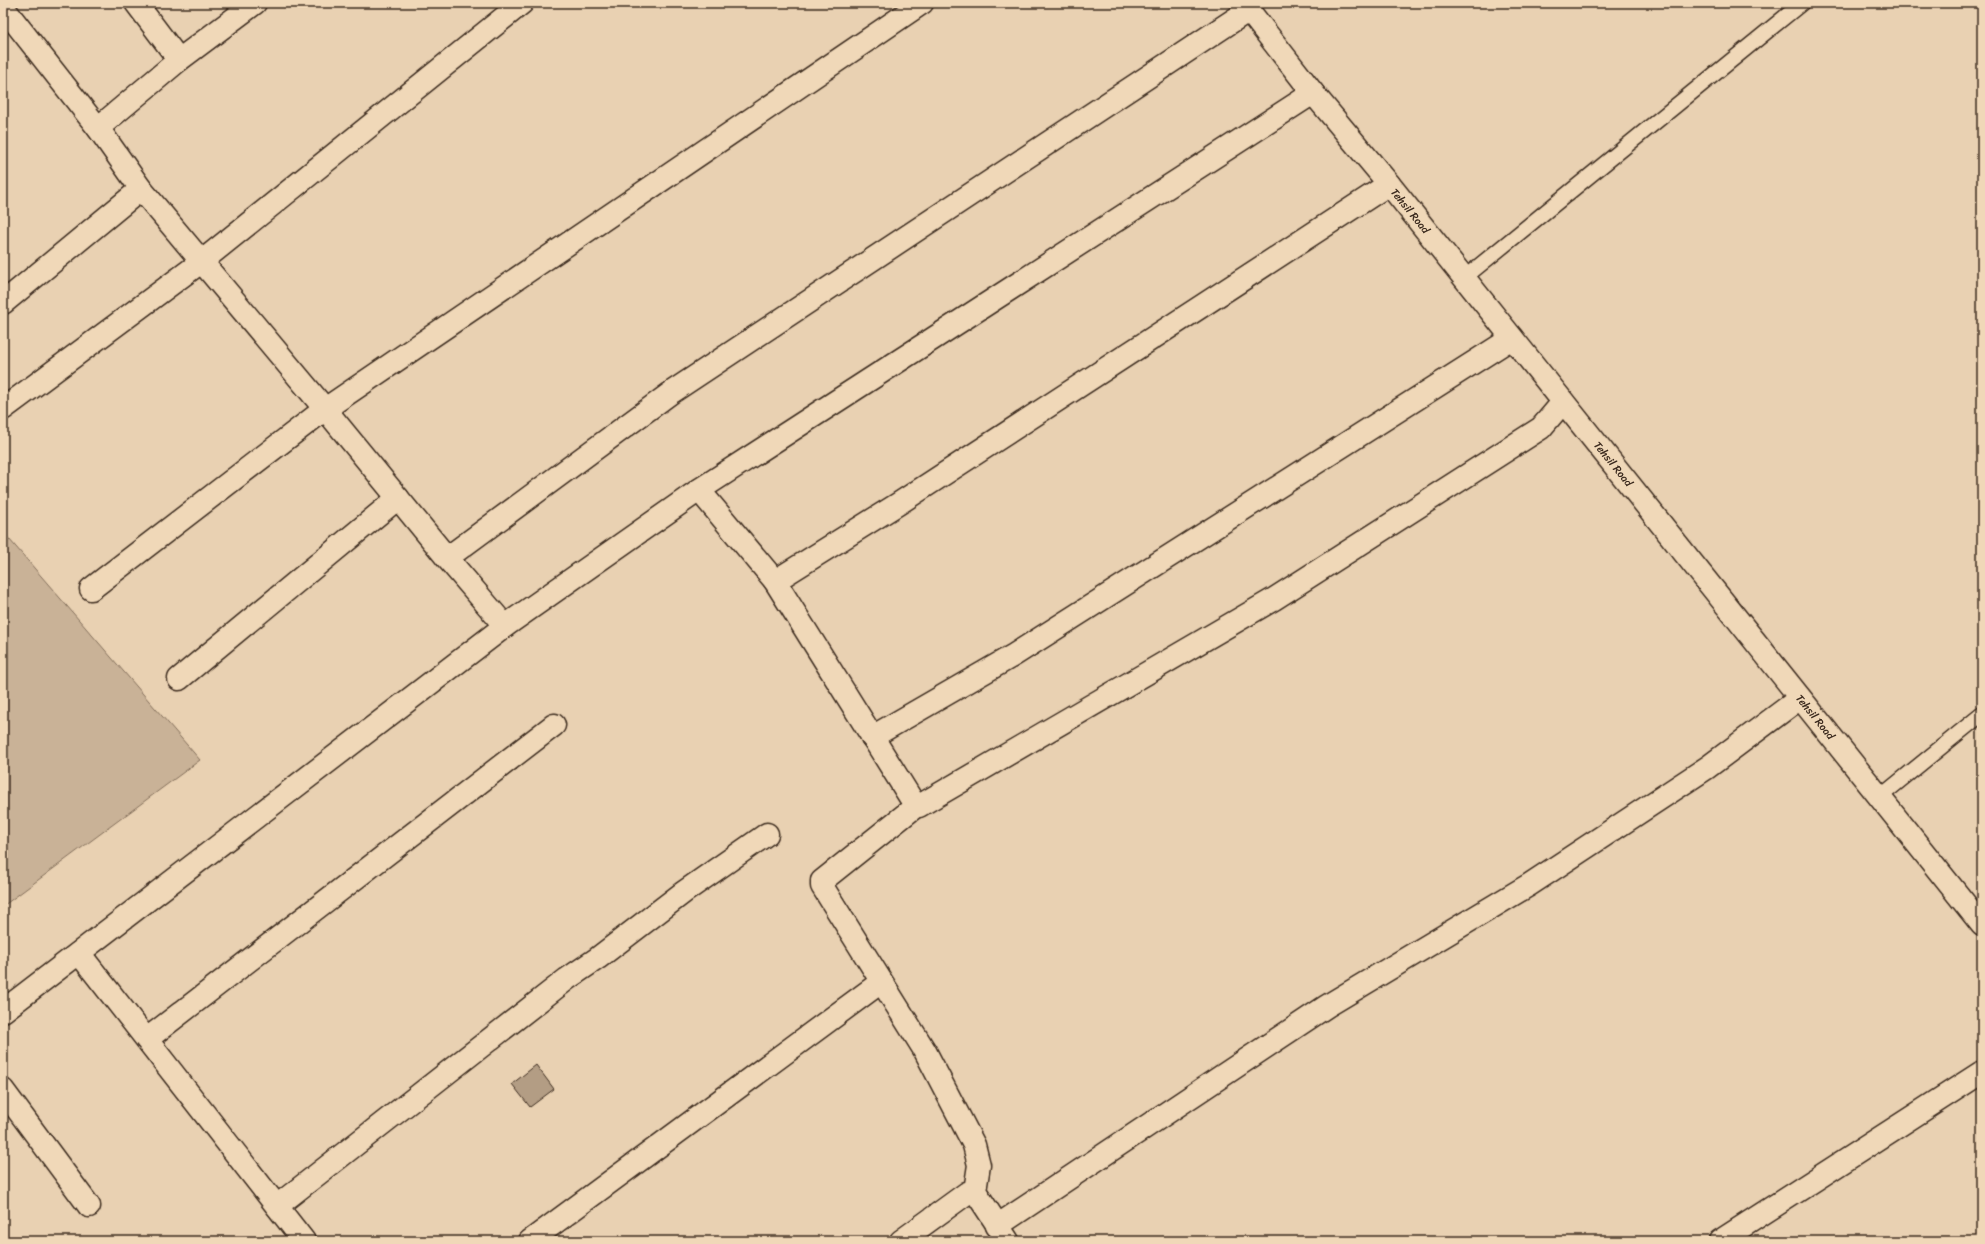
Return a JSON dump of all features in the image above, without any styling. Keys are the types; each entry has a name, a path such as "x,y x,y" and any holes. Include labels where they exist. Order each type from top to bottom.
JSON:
{"street":[{"path":"136,3 179,60"},
{"path":"98,128 179,60 255,3"},
{"path":"3,409 201,262 522,3"},
{"path":"91,589 325,408 922,3"},
{"path":"447,558 672,392 1246,6"},
{"name":"Tehsil Road","path":"1246,6 1314,93 1390,184 1982,925"},
{"path":"3,7 98,128 142,188 201,262 325,408 447,558 506,626"},
{"path":"3,1011 506,626 699,490 1314,93"},
{"path":"775,581 905,500 1390,184"},
{"path":"3,303 142,188"},
{"path":"872,737 1014,655 1512,338"},
{"path":"1563,402 1541,428 1274,600 916,806 822,882 825,894 925,1051 974,1145 979,1165 975,1191 1003,1233 1327,1006 1542,876 1708,768 1800,698"},
{"path":"699,490 775,581 916,806"},
{"path":"179,679 398,498"},
{"path":"147,1039 554,725"},
{"path":"277,1206 567,979 598,958 684,892 767,834"},
{"path":"79,953 304,1241"},
{"path":"530,1241 881,982"},
{"path":"1720,1241 1982,1072"},
{"path":"3,1090 89,1206"},
{"path":"901,1241 967,1193 975,1191"}],"lane":[{"path":"1464,278 1802,3"},
{"path":"1880,797 1982,714"}],"shaded area":[{"path":"3,532 200,760 3,906"}],"building":[{"path":"536,1065 554,1089 530,1107 512,1084"}]}
